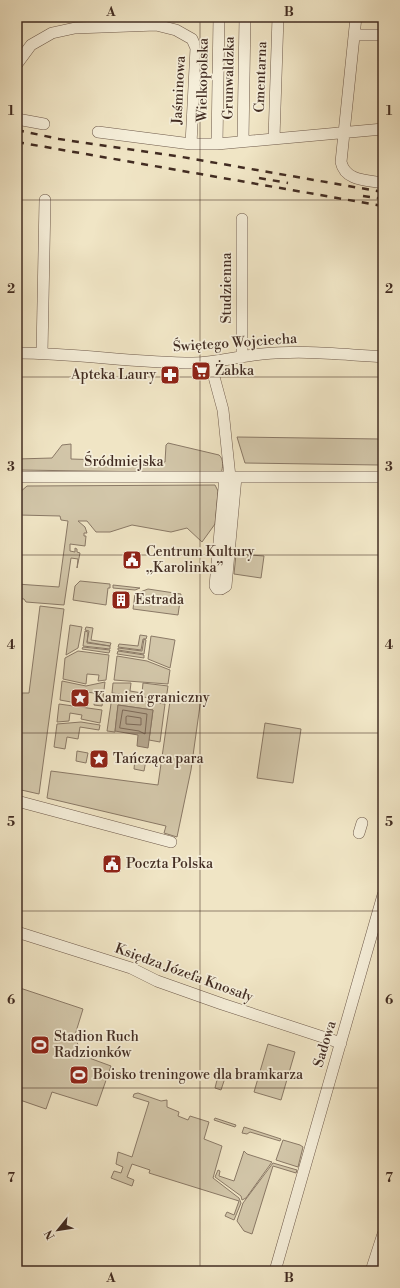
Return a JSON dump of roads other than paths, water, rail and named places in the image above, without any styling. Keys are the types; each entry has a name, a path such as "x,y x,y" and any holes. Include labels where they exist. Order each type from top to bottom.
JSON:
{"street":[{"name":"Wielkopolska","path":"217,144 219,17"},
{"name":"Grunwaldzka","path":"243,140 245,17"},
{"name":"Cmentarna","path":"274,138 278,17"},
{"path":"356,17 340,162 342,169 349,176 383,183"},
{"name":"Jaśminowa","path":"17,64 30,45 52,33 75,28 156,25 176,30 192,39 196,48 190,144"},
{"path":"355,35 383,35"},
{"path":"17,119 44,124"},
{"path":"98,132 190,144 217,144 243,140 383,129"},
{"path":"42,353 45,200"},
{"name":"Studzienna","path":"242,219 242,357"},
{"name":"Świętego Wojciecha","path":"17,353 42,353 142,362 210,362 262,354 333,353 383,357"},
{"path":"210,362 223,410 230,477 226,586 221,589 214,586 230,477"},
{"name":"Śródmiejska","path":"17,477 383,477"},
{"path":"17,801 171,842"},
{"name":"Sadowa","path":"275,1271 383,894"},
{"name":"Księdza Józefa Knosały","path":"17,932 131,968 157,981 341,1043"},
{"path":"371,1271 383,1234"}],"water":[{"path":"118,705 153,710 148,748 137,746 138,735 115,731"}],"railway":[{"path":"17,130 59,139 182,157 383,192"},
{"path":"17,142 383,206"},
{"path":"259,178 288,183"},
{"path":"363,196 383,199"}],"place":[{"name":"Żabka","path":"201,371"},
{"name":"Apteka Laury","path":"170,375"},
{"name":"Centrum Kultury „Karolinka”","path":"132,560"},
{"name":"Estrada","path":"121,600"},
{"name":"Kamień graniczny","path":"80,698"},
{"name":"Tańcząca para","path":"99,759"},
{"name":"Poczta Polska","path":"112,864"},
{"name":"Stadion Ruch Radzionków","path":"40,1045"},
{"name":"Boisko treningowe dla bramkarza","path":"79,1075"}]}
